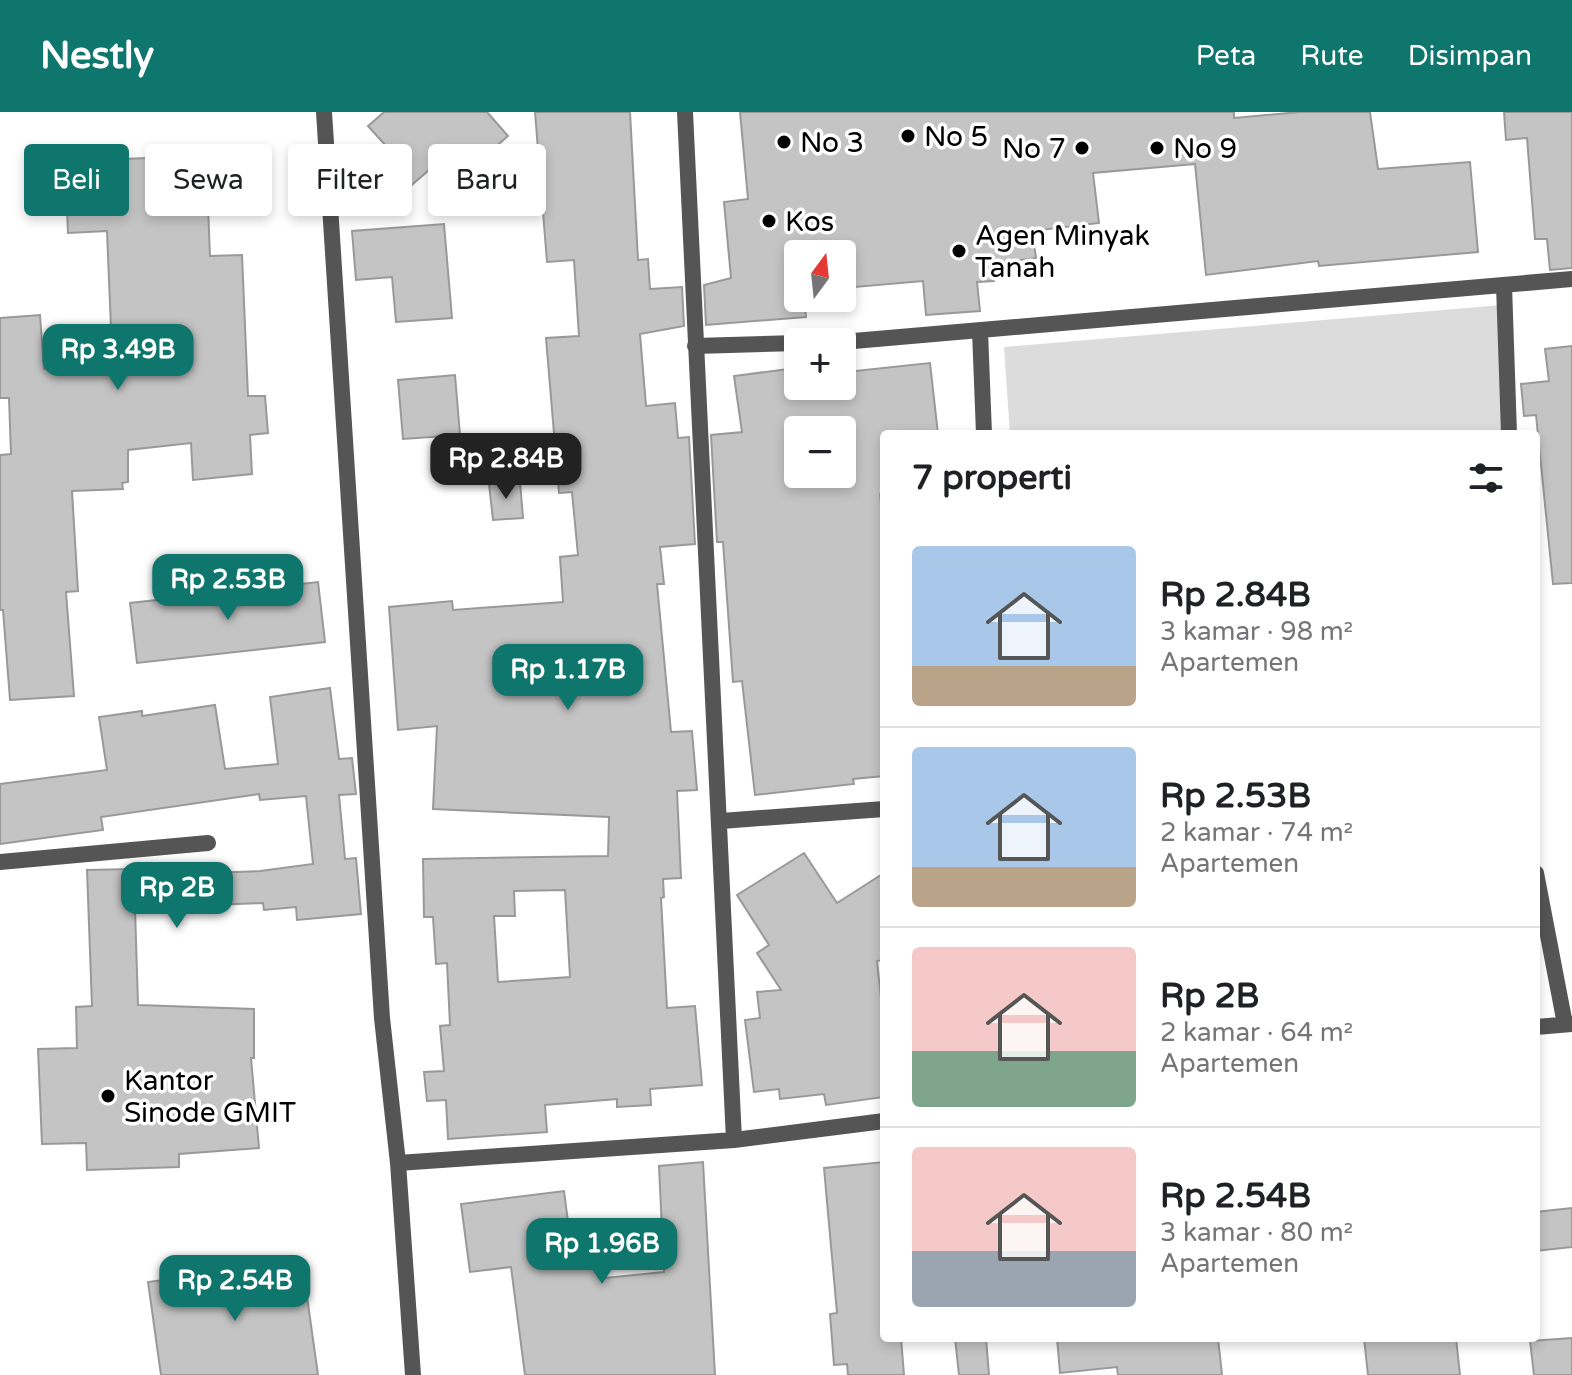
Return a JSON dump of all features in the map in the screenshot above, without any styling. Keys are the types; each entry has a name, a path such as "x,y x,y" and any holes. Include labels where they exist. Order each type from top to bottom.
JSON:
{"street":[{"path":"324,112 382,1018 398,1163 413,1375"},
{"path":"685,112 734,1140"},
{"path":"856,341 1572,279"},
{"path":"1504,285 1509,430"},
{"path":"980,331 984,430"},
{"path":"695,346 784,343"},
{"path":"721,821 880,809"},
{"path":"0,862 208,843"},
{"path":"1540,891 1569,1024 1540,1027"},
{"path":"398,1163 734,1140 880,1122"}],"shaded area":[{"path":"1502,305 1512,430 1010,430 1004,347"}],"building":[{"path":"384,112 487,112 508,136 499,144 428,144 428,171 412,185 412,144 384,144 368,126"},
{"path":"535,112 630,112 638,260 648,259 650,289 682,287 684,326 640,334 646,406 675,403 678,438 689,437 695,544 660,547 664,584 657,584 671,732 692,731 697,790 677,791 681,878 663,879 664,897 661,898 667,1008 695,1006 702,1085 650,1089 651,1105 617,1107 617,1099 545,1105 547,1132 448,1139 446,1100 427,1101 424,1072 444,1071 440,1026 450,1025 447,963 436,964 433,917 424,917 423,859 608,856 609,817 433,809 437,726 398,730 389,607 452,601 453,610 563,602 560,557 578,555 572,492 559,493 546,338 579,336 574,260 547,262 543,216 546,216 546,144 538,144","holes":["565,890 570,977 498,982 494,916 515,916 514,891"]},
{"path":"740,112 1234,112 1234,118 1299,112 1370,112 1378,169 1470,162 1478,252 1319,266 1318,261 1206,275 1195,164 1093,173 1099,223 1032,231 1036,258 992,264 994,281 977,282 980,311 926,315 923,281 856,287 856,240 784,240 784,312 805,312 806,317 706,325 704,285 731,278 724,202 748,199"},
{"path":"1504,112 1572,112 1572,268 1550,270 1547,239 1535,239 1527,138 1506,140"},
{"path":"145,158 145,216 208,216 210,256 242,255 248,396 265,396 268,433 250,435 252,474 193,480 191,443 128,450 128,482 122,483 123,489 72,491 78,591 66,592 74,696 10,700 3,610 0,610 0,455 11,454 9,398 0,398 0,318 40,315 44,369 112,352 107,231 68,233 67,216 129,216 129,159"},
{"path":"444,224 452,318 396,322 392,277 356,280 352,231"},
{"path":"1572,346 1572,583 1553,584 1540,430 1538,430 1536,415 1524,416 1521,384 1549,381 1545,349"},
{"path":"930,363 938,430 880,430 880,776 853,779 854,784 755,795 742,681 733,682 723,542 717,542 711,435 742,432 734,376 784,370 784,400 856,400 856,371"},
{"path":"455,375 460,435 403,439 398,380"},
{"path":"520,482 523,518 493,520 489,484"},
{"path":"318,582 325,642 137,663 130,603"},
{"path":"330,688 339,759 352,758 356,794 339,795 345,859 356,858 361,914 297,920 296,907 264,910 263,903 135,908 138,1005 254,1009 254,1058 251,1058 259,1148 179,1154 179,1167 87,1170 86,1143 42,1144 38,1049 77,1048 76,1007 92,1006 87,870 134,869 134,876 260,871 313,864 306,796 260,800 259,794 101,817 103,830 0,844 0,784 107,770 99,717 142,711 142,716 215,705 225,769 278,764 270,697"},
{"path":"804,853 837,903 880,876 880,961 877,961 880,1098 826,1105 824,1094 780,1099 779,1089 754,1092 745,1020 760,1018 757,992 781,990 757,953 769,945 737,895"},
{"path":"703,1162 715,1375 525,1375 511,1267 470,1272 461,1204 564,1191 573,1260 602,1257 605,1278 664,1272 659,1166"},
{"path":"880,1162 880,1342 901,1342 904,1375 848,1375 847,1364 834,1365 830,1314 837,1313 824,1168"},
{"path":"1572,1208 1572,1247 1540,1251 1540,1212"},
{"path":"302,1261 318,1375 161,1375 148,1282"},
{"path":"1572,1338 1572,1375 1534,1375 1530,1342"},
{"path":"955,1342 986,1342 989,1375 959,1375"},
{"path":"1057,1342 1218,1342 1222,1375 1118,1375 1117,1367 1060,1373"},
{"path":"1364,1342 1456,1342 1460,1375 1368,1375"}],"place":[{"name":"No 5","path":"908,136"},
{"name":"No 3","path":"784,142"},
{"name":"No 7","path":"1082,148"},
{"name":"No 9","path":"1157,148"},
{"name":"Kos","path":"769,221"},
{"name":"Agen Minyak Tanah","path":"959,251"},
{"name":"Kantor Sinode GMIT","path":"108,1096"}]}
